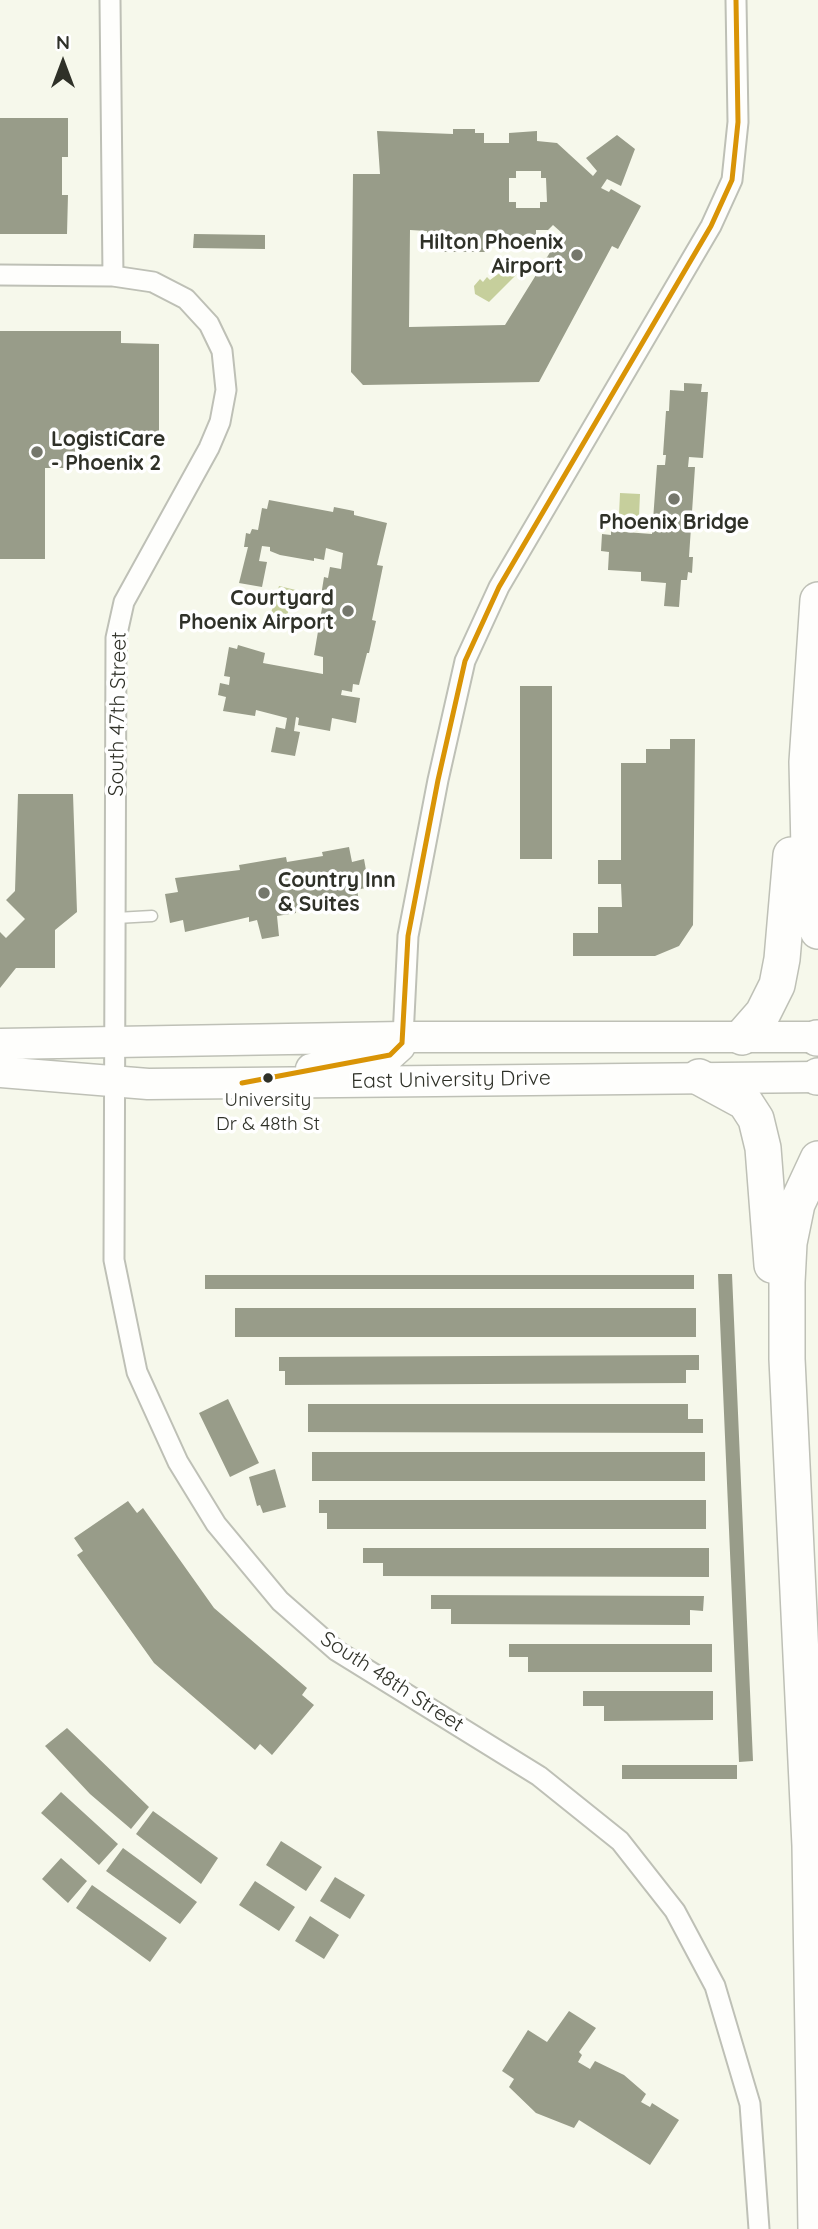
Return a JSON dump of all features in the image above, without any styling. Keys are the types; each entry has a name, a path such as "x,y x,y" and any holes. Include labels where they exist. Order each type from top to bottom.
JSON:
{"highway":[{"path":"818,600 807,762 809,878 818,931"},
{"path":"742,1037 767,1006 780,972 790,858 807,762"},
{"path":"699,1077 745,1102 759,1127 773,1281 787,1359"},
{"path":"816,2229 810,1846 787,1359 789,1243 797,1204 818,1159"},
{"path":"810,1846 818,1802"}],"main road":[{"name":"East University Drive","path":"0,1044 403,1037 818,1038"},
{"path":"242,1083 390,1055 399,1048 403,1037"},
{"name":"East University Drive","path":"0,1072 116,1083 818,1077"}],"street":[{"path":"0,275 113,276 110,0"},
{"path":"403,1037 408,936 438,780 466,661 499,587 710,226 732,180 738,122 736,0"},
{"name":"South 47th Street","path":"113,276 153,282 186,299 209,324 222,351 226,390 220,422 209,448 124,602 116,638 116,1083"},
{"name":"South 48th Street","path":"116,1083 114,1261 137,1372 178,1462 216,1524 280,1601 337,1651 539,1776 620,1840 675,1911 715,1986 750,2104 759,2229"}],"lane":[{"path":"116,918 152,916"}],"shaded area":[{"path":"509,266 517,274 489,302 475,294 474,286 480,279 483,282 487,277 490,280"},
{"path":"620,493 640,494 639,517 619,515"},
{"path":"279,586 296,590 286,618 271,613"}],"building":[{"path":"0,118 68,118 68,157 62,157 62,195 68,195 67,234 0,234"},
{"name":"Hilton Phoenix Airport","path":"453,129 475,129 475,133 484,133 484,143 509,143 509,133 537,131 537,141 557,143 593,176 597,171 586,158 617,135 635,149 621,186 607,179 601,188 609,192 611,189 641,206 618,249 612,246 539,382 363,385 351,372 353,174 380,174 377,131 453,134","holes":["516,171 541,171 541,178 546,178 547,202 540,202 540,208 516,208 516,202 509,202 509,178 516,178","553,225 562,233 505,325 409,327 410,230 427,231 427,242 442,242 442,252 485,252 489,246 509,246 509,242 536,242 536,230 548,230"]},
{"path":"194,234 265,235 265,249 193,248"},
{"name":"LogistiCare - Phoenix 2","path":"0,331 121,331 121,343 159,344 159,437 75,437 75,468 45,468 45,559 0,559"},
{"name":"Phoenix Bridge","path":"684,383 702,384 701,392 708,392 703,458 689,457 688,467 695,467 689,557 693,557 692,573 688,572 687,580 681,580 679,607 664,606 666,583 641,581 641,572 608,570 609,552 601,551 602,534 611,535 611,531 652,534 657,465 665,465 666,455 663,455 670,390 684,391"},
{"name":"Courtyard Phoenix Airport","path":"269,500 333,512 334,507 387,523 377,565 383,566 372,620 376,621 369,653 359,685 353,684 352,692 342,690 341,695 360,698 356,723 332,718 330,731 298,725 299,718 296,717 294,731 300,732 295,756 271,752 276,727 285,729 287,718 256,710 255,716 223,711 226,697 218,695 220,683 229,685 230,677 224,676 229,647 237,649 238,645 265,653 263,663 323,674 323,657 314,655 323,602 320,602 324,577 328,578 330,567 341,569 343,553 326,548 324,560 314,558 314,561 280,555 270,551 270,547 262,546 259,561 267,562 262,587 239,583 248,547 244,547 246,533 250,534 252,529 258,530 262,508 267,509"},
{"path":"520,686 552,686 552,859 520,859"},
{"path":"670,739 695,739 693,925 679,946 655,956 573,956 573,933 598,933 598,907 622,907 621,884 598,884 598,860 621,860 621,763 646,763 646,749 670,749"},
{"path":"18,794 73,794 77,912 55,930 55,968 16,968 0,988 0,932 6,938 25,919 6,900 15,891"},
{"name":"Country Inn & Suites","path":"349,847 352,862 364,859 369,887 357,890 359,901 296,908 296,913 277,916 279,936 262,939 257,920 249,922 249,917 185,932 183,920 170,923 165,894 178,892 175,878 240,870 239,865 286,857 287,862 323,856 322,852"},
{"path":"718,1274 732,1274 753,1761 739,1762"},
{"path":"205,1275 694,1275 694,1289 205,1289"},
{"path":"235,1308 696,1308 696,1337 235,1337"},
{"path":"699,1355 699,1370 686,1370 686,1383 285,1385 285,1371 279,1371 279,1357"},
{"path":"228,1399 259,1463 230,1477 199,1413"},
{"path":"308,1404 688,1404 688,1419 703,1419 703,1433 308,1432"},
{"path":"312,1452 705,1452 705,1481 312,1481"},
{"path":"275,1469 286,1507 263,1513 260,1505 257,1506 249,1477"},
{"path":"319,1500 706,1500 706,1529 327,1529 327,1513 319,1513"},
{"path":"128,1501 137,1513 143,1508 214,1608 307,1688 302,1695 314,1705 272,1755 260,1744 255,1750 154,1663 77,1555 83,1551 74,1538"},
{"path":"363,1548 709,1548 709,1577 383,1576 383,1563 363,1563"},
{"path":"431,1595 704,1596 703,1611 690,1610 690,1625 451,1624 451,1609 431,1609"},
{"path":"509,1644 712,1644 712,1672 528,1672 528,1657 509,1657"},
{"path":"583,1691 713,1691 713,1720 604,1721 604,1706 583,1706"},
{"path":"67,1728 149,1807 131,1829 90,1794 45,1746"},
{"path":"622,1765 737,1765 737,1779 622,1779"},
{"path":"61,1792 118,1844 99,1865 41,1813"},
{"path":"153,1811 218,1858 201,1884 136,1834"},
{"path":"281,1841 322,1867 306,1891 266,1865"},
{"path":"123,1848 197,1902 180,1924 106,1871"},
{"path":"61,1858 87,1881 68,1903 42,1879"},
{"path":"335,1877 365,1895 350,1919 320,1901"},
{"path":"255,1881 295,1907 279,1931 239,1905"},
{"path":"92,1885 167,1938 150,1962 76,1908"},
{"path":"310,1916 339,1935 324,1959 295,1941"},
{"path":"569,2011 596,2028 579,2052 582,2055 578,2062 590,2069 595,2061 624,2075 646,2094 641,2102 650,2107 652,2103 679,2120 650,2165 579,2120 574,2128 536,2113 509,2087 514,2079 502,2071 528,2030 547,2042"}],"transit line":[{"path":"242,1083 390,1055 402,1043 408,936 438,780 465,661 499,587 711,226 732,180 738,122 736,0"}],"place":[{"name":"Hilton Phoenix Airport","path":"577,255"},
{"name":"LogistiCare - Phoenix 2","path":"37,452"},
{"name":"Phoenix Bridge","path":"674,499"},
{"name":"Courtyard Phoenix Airport","path":"348,611"},
{"name":"Country Inn & Suites","path":"264,893"},
{"name":"University Dr & 48th St","path":"268,1078"}]}
